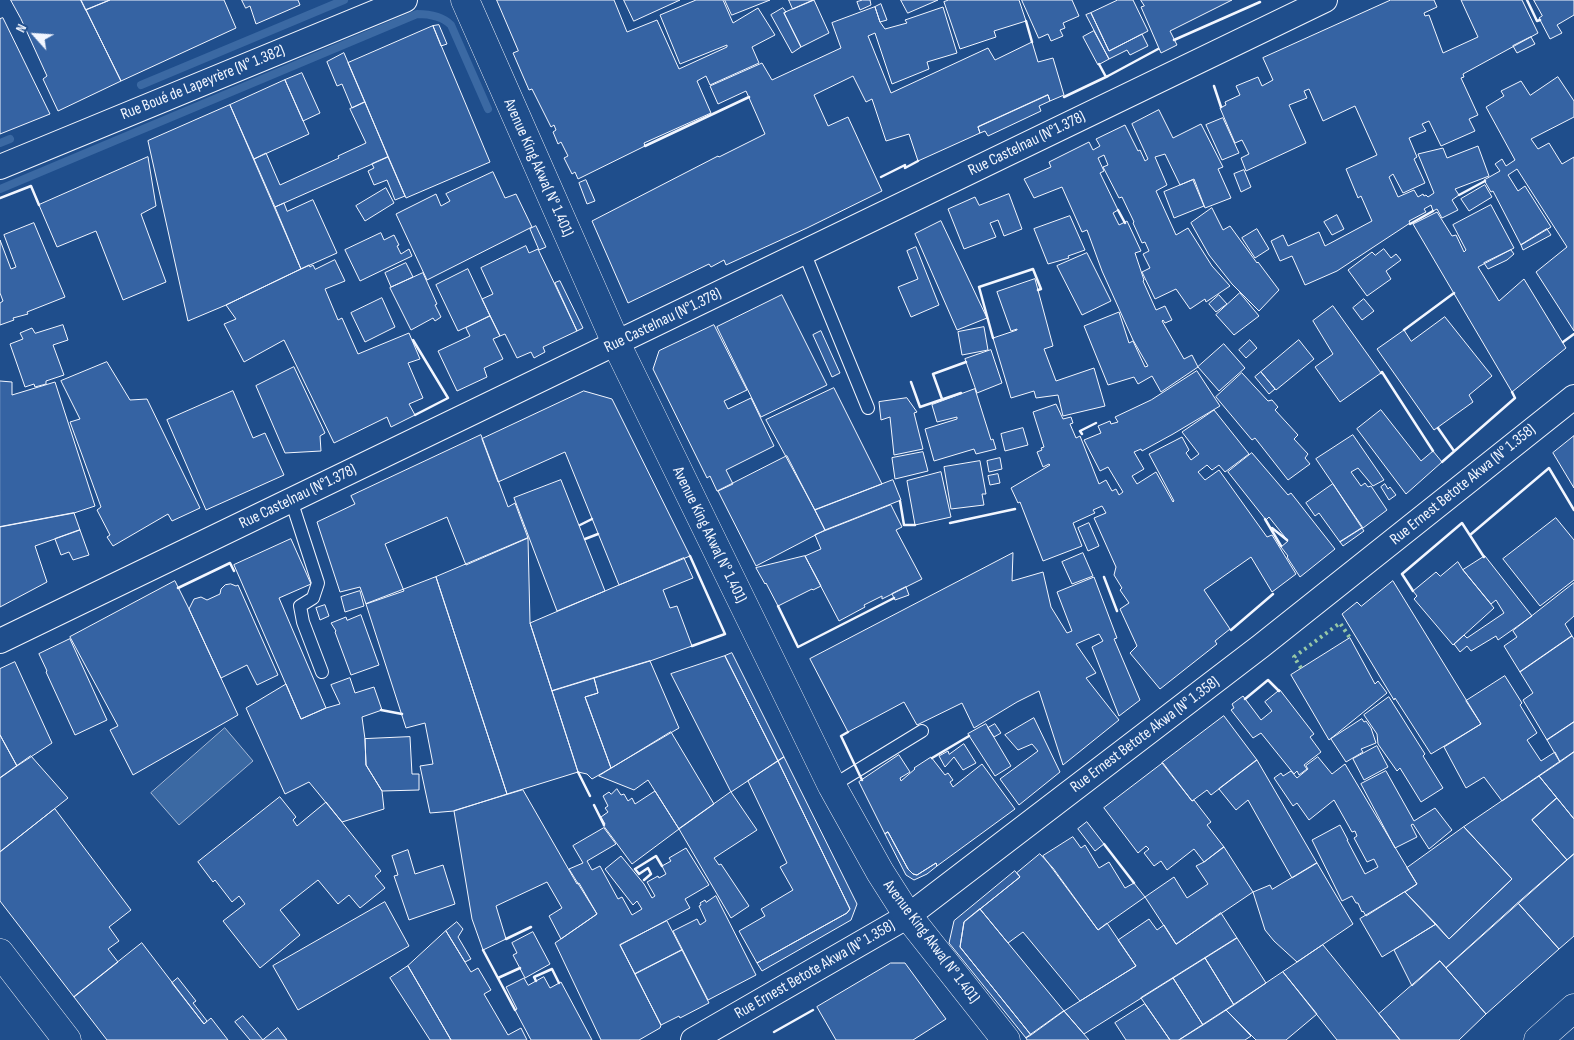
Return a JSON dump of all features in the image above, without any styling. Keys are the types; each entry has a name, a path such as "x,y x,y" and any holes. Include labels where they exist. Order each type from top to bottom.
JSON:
{"street":[{"name":"Rue Boué de Lapeyrère (N° 1.382)","path":"0,167 405,0"},
{"name":"Avenue King Akwa( N° 1.401)","path":"465,0 616,343 832,786 880,872 908,916 1006,1040"},
{"name":"Rue Castelnau (N°1.378)","path":"0,641 1325,0"},
{"name":"Rue Ernest Betote Akwa (N° 1.358)","path":"693,1040 908,916 1261,646 1574,397"},
{"path":"0,953 67,1040"},
{"path":"1538,1040 1574,1008"}],"lane":[{"path":"804,252 868,408"},
{"path":"291,500 318,583 313,598 300,606 303,622 322,672"},
{"path":"832,786 922,731"}],"water":[{"path":"225,728 253,761 179,825 151,793"}],"building":[{"path":"11,0 81,0 121,81 58,111 43,79 47,76"},
{"path":"81,0 110,0 86,10"},
{"path":"110,0 224,0 236,28 121,81 86,10"},
{"path":"242,0 298,0 300,5 256,24 250,6 246,8"},
{"path":"497,0 614,0 627,32 657,20 679,69 727,47 727,45 680,64 660,15 696,0 723,0 733,23 758,8 775,35 752,47 759,63 710,85 706,76 697,81 711,113 644,143 645,146 578,179 575,172 572,174 564,158 568,156 561,142 558,144 553,132 556,130 554,125 551,127 532,89 529,90 513,53 518,51"},
{"path":"624,0 680,0 634,21"},
{"path":"725,0 770,0 732,15"},
{"path":"789,0 814,0 793,9"},
{"path":"814,0 829,33 801,47 784,13"},
{"path":"870,0 871,5 860,10 857,2"},
{"path":"901,0 938,0 908,13"},
{"path":"949,0 1019,0 1026,21 994,31 996,37 960,49 944,2"},
{"path":"1022,0 1072,0 1079,16 1063,23 1065,28 1060,30 1063,36 1051,41 1048,34 1039,38"},
{"path":"1118,0 1133,0 1148,31 1109,51 1091,13"},
{"path":"1141,0 1232,0 1170,31 1177,45 1161,53 1141,7 1144,6"},
{"path":"1391,0 1434,0 1437,7 1424,13 1425,16 1429,15 1443,53 1478,37 1461,0 1522,0 1538,33 1463,74 1464,77 1461,78 1478,115 1469,119 1475,131 1441,146 1429,121 1422,124 1426,131 1409,138 1417,157 1414,159 1425,183 1403,193 1393,174 1389,177 1398,197 1414,190 1418,197 1423,194 1428,197 1434,193 1418,154 1443,148 1447,158 1478,146 1489,176 1455,189 1459,195 1452,200 1458,210 1442,218 1437,209 1433,211 1431,205 1424,209 1426,212 1409,221 1410,223 1337,271 1305,285 1292,256 1280,261 1271,241 1283,235 1288,246 1319,232 1325,246 1372,221 1361,196 1358,198 1346,169 1377,155 1355,106 1323,121 1309,89 1304,91 1307,98 1289,105 1306,143 1246,171 1241,158 1249,154 1242,140 1235,143 1220,108 1226,105 1225,102 1240,95 1236,86 1258,77 1262,86 1273,80 1263,58"},
{"path":"1534,0 1574,0 1574,15 1557,25 1562,33 1550,39 1539,18 1542,16"},
{"path":"881,4 887,20 880,22 875,7"},
{"path":"875,7 880,22 885,29 907,23 905,20 943,7 957,53 927,62 929,69 892,84 875,33 868,36 891,93 988,48 995,60 1032,42 1038,62 1053,58 1064,95 1050,101 1048,95 978,127 980,133 918,161 909,134 886,141 872,99 866,102 853,76 814,95 828,126 848,117 882,191 726,265 724,260 711,267 709,264 628,303 592,221 765,134 746,91 718,104 710,86 762,63 772,80 841,48 832,23"},
{"path":"783,8 801,47 792,53 771,15"},
{"path":"1091,13 1109,51 1142,34 1148,46 1130,55 1127,50 1109,59 1086,15"},
{"path":"3,18 50,114 0,134 0,19"},
{"path":"439,25 447,44 441,46 433,26"},
{"path":"433,26 490,162 406,198 348,63"},
{"path":"1094,31 1109,59 1098,65 1083,37"},
{"path":"1531,37 1535,44 1517,53 1513,46"},
{"path":"344,53 365,102 352,108 342,84 337,86 327,62"},
{"path":"302,73 320,113 303,121 285,80"},
{"path":"1558,77 1574,101 1574,117 1531,139 1538,149 1549,143 1562,164 1574,157 1574,331 1536,272 1567,247 1517,169 1508,175 1518,191 1525,186 1551,227 1521,245 1493,191 1491,192 1484,180 1500,171 1495,164 1502,159 1506,166 1515,160 1486,107 1504,96 1501,91 1521,81 1530,95"},
{"path":"285,80 309,134 254,159 230,105"},
{"path":"1048,95 1050,101 1039,106 1041,111 988,136 985,131 980,133 978,127"},
{"path":"365,102 388,157 275,207 254,159 266,153 280,185 339,158 338,156 366,143 350,109"},
{"path":"230,105 301,269 188,321 148,141"},
{"path":"1159,110 1173,138 1201,124 1223,167 1218,169 1231,198 1205,208 1194,179 1180,185 1165,154 1155,157 1167,185 1156,191 1176,235 1188,228 1212,266 1230,286 1206,302 1205,299 1190,309 1176,289 1155,299 1142,272 1150,268 1143,254 1149,251 1145,242 1142,243 1122,197 1119,198 1103,167 1108,165 1104,155 1098,158 1104,171 1100,173 1118,210 1113,213 1119,225 1127,221 1141,251 1135,253 1143,281 1156,310 1165,306 1172,320 1165,323 1162,321 1184,359 1192,355 1198,367 1161,392 1152,376 1138,384 1134,377 1108,385 1084,326 1119,312 1129,343 1133,341 1145,367 1148,366 1133,340 1102,271 1087,230 1082,232 1062,187 1034,198 1024,179 1051,167 1049,162 1089,142 1093,150 1100,146 1096,139 1125,125 1145,161 1148,159 1132,124"},
{"path":"1223,118 1239,153 1222,160 1206,125"},
{"path":"148,157 156,206 141,214 166,282 123,300 96,231 57,247 39,205"},
{"path":"388,157 405,196 395,200 387,180 374,185 368,171 374,168 372,164"},
{"path":"1244,170 1251,187 1241,192 1234,174"},
{"path":"493,172 505,198 516,194 532,227 427,280 396,214 436,194 441,206 450,201 446,194"},
{"path":"586,180 595,201 587,204 579,183"},
{"path":"1193,180 1204,206 1174,218 1164,192"},
{"path":"1485,185 1492,197 1469,211 1461,199"},
{"path":"386,188 394,203 365,221 356,206"},
{"path":"1009,194 1022,229 1004,236 998,220 990,223 996,237 964,249 948,209 975,197 979,205"},
{"path":"313,200 337,253 301,269 275,207 284,203 287,211"},
{"path":"1491,205 1514,248 1478,267 1499,301 1524,279 1566,348 1512,392 1413,224 1437,212 1452,236 1456,235 1464,252 1466,250 1453,225"},
{"path":"1212,208 1223,230 1230,226 1279,290 1259,311 1232,284 1209,255 1191,223"},
{"path":"1337,215 1344,229 1332,235 1324,222"},
{"path":"1070,216 1085,250 1068,256 1069,258 1048,264 1034,229"},
{"path":"941,221 987,318 957,330 915,234"},
{"path":"34,223 65,297 0,325 0,303 3,301 0,293 0,240 11,269 16,267 4,235"},
{"path":"536,226 546,247 539,250 530,229"},
{"path":"1257,229 1269,249 1255,258 1242,238"},
{"path":"1547,229 1551,235 1523,250 1521,245"},
{"path":"381,233 384,240 394,235 401,254 409,249 412,256 360,281 345,250"},
{"path":"526,246 529,253 538,249 577,331 543,347 545,352 534,358 531,352 517,358 505,334 500,336 482,299 493,294 481,268"},
{"path":"916,247 939,305 911,317 898,287 918,279 907,251"},
{"path":"1384,249 1391,258 1396,254 1401,260 1386,271 1391,279 1367,296 1348,270 1372,252 1375,255"},
{"path":"1511,250 1514,254 1507,260 1488,269 1484,263"},
{"path":"1087,253 1111,301 1082,315 1057,266"},
{"path":"335,260 345,281 325,289 338,320 342,318 358,354 409,333 420,359 408,363 423,398 409,404 415,415 391,427 387,417 334,443 284,340 244,362 224,324 236,319 226,305 309,265 310,267 313,265 315,269"},
{"path":"406,263 413,277 391,287 385,273"},
{"path":"468,269 490,316 458,331 436,285"},
{"path":"423,273 441,317 435,321 433,318 411,330 390,288"},
{"path":"1035,279 1053,346 1044,349 1056,381 1094,368 1105,406 1063,416 1058,395 1036,398 1034,391 1011,398 993,338 1017,329 1011,331 997,292"},
{"path":"560,281 583,328 577,331 555,283"},
{"path":"1240,293 1259,316 1234,335 1216,315"},
{"path":"782,295 827,385 761,417 717,327"},
{"path":"1219,295 1227,304 1216,312 1209,304"},
{"path":"382,298 395,327 365,342 351,313"},
{"path":"1364,299 1374,311 1362,320 1353,308"},
{"path":"1333,306 1381,373 1340,402 1315,367 1333,354 1313,321"},
{"path":"490,316 500,336 493,339 503,359 484,368 487,377 457,391 438,351 470,336 466,328"},
{"path":"1445,317 1492,376 1469,395 1473,402 1434,430 1377,349 1404,330 1411,341"},
{"path":"63,325 68,340 53,345 64,375 46,381 46,384 35,387 34,384 25,387 10,344 23,339 20,333 32,328 35,333"},
{"path":"714,325 747,390 724,401 728,409 751,398 774,446 726,470 733,484 718,491 710,476 707,478 653,369 659,351"},
{"path":"984,327 988,350 962,355 958,332"},
{"path":"821,331 840,373 832,377 813,335"},
{"path":"1250,340 1257,348 1246,358 1239,350"},
{"path":"1299,340 1314,359 1276,390 1261,372"},
{"path":"1224,344 1245,368 1219,391 1198,367"},
{"path":"991,350 1002,383 977,393 965,359"},
{"path":"107,362 130,400 147,399 200,508 172,521 168,514 113,546 107,537 110,535 97,510 101,507 70,422 80,419 61,381"},
{"path":"294,367 325,433 320,436 321,451 285,453 256,386"},
{"path":"1197,371 1220,406 1142,451 1141,449 1134,452 1144,469 1132,476 1137,484 1156,472 1173,502 1149,454 1182,437 1189,450 1186,453 1191,460 1199,454 1182,432 1214,410 1249,454 1225,472 1219,465 1212,470 1207,465 1198,472 1205,480 1219,470 1267,537 1272,535 1296,574 1272,592 1251,557 1204,590 1230,629 1215,641 1217,644 1160,689 1130,653 1137,646 1120,609 1129,603 1120,590 1122,588 1114,575 1116,567 1094,518 1106,513 1102,506 1093,510 1095,513 1073,523 1082,546 1043,561 1020,502 1018,503 1011,488 1050,465 1043,467 1037,452 1044,447 1033,412 1056,404 1063,419 1071,417 1073,423 1070,424 1076,438 1080,436 1099,484 1106,480 1112,491 1116,489 1119,495 1123,492 1108,467 1100,471 1084,440 1101,433 1098,426 1110,421 1111,424 1118,422 1115,417 1151,400"},
{"path":"1261,372 1275,389 1269,394 1255,377"},
{"path":"1242,373 1268,401 1272,400 1278,407 1275,410 1298,435 1294,439 1308,454 1305,458 1310,464 1288,480 1255,438 1252,440 1216,397"},
{"path":"0,381 12,382 12,395 55,382 95,506 74,513 0,527"},
{"path":"834,388 882,484 815,510 766,420"},
{"path":"975,389 991,440 993,439 996,449 976,454 974,449 934,461 925,429 957,419 957,417 937,422 932,405"},
{"path":"233,391 253,438 265,433 284,475 206,510 167,420"},
{"path":"584,391 612,399 690,556 619,585 565,452 498,482 482,439"},
{"path":"907,398 917,412 914,413 923,449 894,455 890,417 881,420 879,402"},
{"path":"1381,410 1421,461 1433,451 1442,462 1406,494 1357,429"},
{"path":"1023,428 1028,445 1005,451 1001,434"},
{"path":"481,435 508,507 515,503 528,538 466,565 447,517 385,544 404,591 366,604 360,587 340,592 317,522 355,504 351,496"},
{"path":"1353,435 1384,480 1373,486 1358,468 1351,472 1361,486 1365,483 1368,487 1371,486 1387,510 1363,528 1316,459"},
{"path":"1574,436 1574,488 1553,453"},
{"path":"923,452 928,471 895,479 892,458"},
{"path":"1252,453 1288,495 1291,493 1335,549 1300,577 1281,547 1288,541 1269,517 1266,520 1228,472"},
{"path":"787,456 825,530 756,566 718,491"},
{"path":"1000,458 1002,469 989,472 987,461"},
{"path":"980,461 986,494 982,494 984,505 951,509 944,467"},
{"path":"941,472 951,517 915,525 907,481"},
{"path":"998,474 1000,483 990,485 988,476"},
{"path":"561,480 605,591 557,611 514,498"},
{"path":"893,480 901,500 825,530 815,510"},
{"path":"1333,484 1362,528 1340,542 1319,513 1315,516 1306,503"},
{"path":"1385,484 1396,495 1389,500 1381,487"},
{"path":"891,505 902,527 896,530 922,579 882,599 882,596 864,605 865,607 839,621 805,556 821,549 815,535"},
{"path":"74,513 80,530 35,546 47,582 0,607 0,527"},
{"path":"1556,518 1574,540 1574,580 1540,606 1503,559"},
{"path":"1089,523 1099,546 1088,551 1078,528"},
{"path":"1362,528 1364,531 1343,546 1340,542"},
{"path":"80,530 89,555 73,560 69,552 61,555 55,539"},
{"path":"528,538 530,623 578,772 507,794 436,577"},
{"path":"291,539 311,584 279,598 326,708 301,719 234,565"},
{"path":"1013,553 1012,581 1043,572 1051,607 1067,633 1072,631 1057,592 1094,577 1117,638 1114,639 1140,700 1119,716 1092,647 1103,641 1099,634 1076,644 1096,673 1086,678 1119,720 1063,765 1039,691 974,728 962,703 917,725 904,702 848,732 810,659"},
{"path":"1083,553 1093,576 1072,584 1062,562"},
{"path":"805,556 821,586 778,606 756,568"},
{"path":"1485,556 1532,616 1498,640 1496,636 1471,651 1467,646 1460,652 1454,644 1464,635 1467,638 1504,613 1496,600 1491,604 1463,570"},
{"path":"684,558 693,578 663,590 670,608 677,606 692,646 552,691 530,623"},
{"path":"1458,562 1494,608 1453,645 1414,599 1417,596 1413,591 1436,572 1440,576"},
{"path":"436,577 507,794 454,811 430,813 420,766 433,764 425,723 406,728 366,604"},
{"path":"175,581 238,715 133,775 110,730 118,726 70,637"},
{"path":"1393,581 1481,724 1431,754 1395,698 1394,700 1342,614 1357,602 1361,606"},
{"path":"1574,583 1574,616 1565,624 1572,636 1520,672 1504,646 1517,637 1513,631"},
{"path":"225,585 238,585 278,675 257,685 247,665 221,678 189,609 194,599 201,597 207,600 220,594 221,589"},
{"path":"906,587 909,595 895,600 892,594"},
{"path":"360,591 364,606 345,612 341,597"},
{"path":"325,605 329,616 320,620 316,608"},
{"path":"361,615 379,665 351,675 336,631 331,623 346,617 347,620"},
{"path":"1572,636 1574,639 1574,722 1547,740 1523,700 1533,693 1520,672"},
{"path":"1350,638 1375,684 1378,681 1387,693 1329,740 1291,675"},
{"path":"70,639 107,720 75,735 39,654"},
{"path":"732,653 784,757 778,761 725,656"},
{"path":"725,656 778,761 731,792 671,674"},
{"path":"650,661 679,728 611,768 585,697 598,693 594,678"},
{"path":"15,662 52,743 17,766 0,735 0,669"},
{"path":"1505,676 1522,703 1520,705 1537,733 1527,740 1541,761 1555,752 1560,762 1502,801 1484,777 1466,788 1444,747 1481,724 1466,701"},
{"path":"350,678 355,693 374,687 382,710 362,717 366,765 382,791 384,809 342,822 309,782 285,794 246,708 286,684 301,719 340,704 331,685"},
{"path":"594,678 598,693 585,697 611,768 592,779 587,774 578,772 552,691"},
{"path":"1280,690 1314,734 1310,737 1321,752 1304,765 1307,769 1299,775 1297,771 1294,774 1261,733 1253,738 1231,710 1234,708 1232,704 1243,696 1261,720 1272,711 1265,702"},
{"path":"1389,697 1425,754 1423,756 1443,788 1421,802 1400,768 1397,771 1378,744 1377,734 1364,715"},
{"path":"1224,716 1257,760 1211,795 1207,790 1192,801 1162,763"},
{"path":"1034,718 1060,772 1019,805 1000,779 1038,751 1032,744 1018,750 1005,735"},
{"path":"1362,719 1371,728 1376,743 1361,749 1363,752 1346,762 1331,739"},
{"path":"1574,722 1574,752 1560,762 1547,740"},
{"path":"986,724 1011,766 995,776 968,734"},
{"path":"995,724 1001,733 994,737 988,728"},
{"path":"671,732 714,804 679,829 648,780 634,790 599,776"},
{"path":"0,735 17,766 0,778"},
{"path":"410,737 412,774 419,774 419,790 382,791 366,765 365,739"},
{"path":"964,744 976,763 963,770 954,757 945,767 939,756 948,751 949,754"},
{"path":"1377,746 1388,767 1364,780 1353,759"},
{"path":"1574,752 1574,819 1539,776"},
{"path":"899,755 910,772 900,778 901,781 915,769 914,768 931,757 945,775 948,773 953,780 950,782 953,787 982,764 1015,809 937,866 936,863 917,875 913,874 908,869 888,832 885,834 859,782"},
{"path":"31,756 68,798 0,852 0,778"},
{"path":"784,757 857,904 851,920 762,971 757,963 847,913 850,909 778,761"},
{"path":"1318,757 1332,774 1345,764 1417,884 1366,916 1352,896 1342,901 1312,840 1340,825 1365,874 1378,867 1374,859 1367,862 1354,838 1357,836 1355,831 1352,832 1334,800 1309,820 1297,803 1293,806 1274,778 1281,773 1283,776 1291,771 1297,778 1308,769 1306,766"},
{"path":"1257,760 1317,863 1292,878 1248,800 1236,810 1219,789"},
{"path":"778,761 850,909 847,913 757,963 739,931 765,916 761,909 793,890 780,867 787,863 748,781"},
{"path":"1163,763 1211,822 1207,825 1224,847 1204,862 1194,849 1167,870 1161,861 1154,866 1144,853 1149,849 1146,846 1138,853 1104,808"},
{"path":"1386,771 1414,821 1435,808 1452,830 1429,849 1413,824 1411,825 1417,837 1395,848 1361,784"},
{"path":"1539,776 1557,798 1532,820 1567,860 1446,968 1440,961 1412,986 1394,950 1436,924 1449,939 1512,879 1464,827"},
{"path":"617,789 621,795 624,794 628,801 632,798 635,804 655,791 679,829 632,864 603,825 605,824 601,817 608,812 605,808 608,806 603,796 609,792 611,794"},
{"path":"523,790 577,884 579,883 597,914 561,939 549,916 562,908 547,882 496,906 506,939 483,950 472,919 454,811"},
{"path":"731,792 757,830 714,858 719,865 721,864 749,906 731,918 679,829"},
{"path":"280,797 296,817 293,820 297,826 326,802 381,871 375,876 385,888 360,908 349,895 338,904 318,880 280,910 300,935 260,968 223,921 245,904 239,896 232,902 215,880 213,882 198,862"},
{"path":"1557,798 1574,819 1574,854 1567,860 1532,820"},
{"path":"55,809 131,910 109,927 119,941 108,949 118,962 74,997 0,901 0,852"},
{"path":"1087,822 1104,844 1095,851 1078,829"},
{"path":"1464,827 1512,879 1449,939 1405,892 1417,884 1407,868"},
{"path":"604,828 616,844 587,861 592,870 600,866 618,899 622,897 632,915 642,909 637,901 633,905 605,869 621,856 644,884 652,898 655,896 647,882 666,874 662,866 671,861 669,858 686,848 709,885 685,899 690,908 620,945 661,1025 660,1028 639,1040 601,1040 555,943 597,914 569,869 583,863 573,846"},
{"path":"888,832 908,869 913,874 917,875 936,863 937,866 927,874 914,880 906,875 885,834"},
{"path":"1073,837 1081,848 1085,845 1099,868 1109,862 1125,888 1134,883 1145,897 1098,930 1043,856"},
{"path":"1224,847 1253,892 1176,944 1145,897 1174,877 1187,898 1208,884 1196,866"},
{"path":"408,850 415,874 443,865 455,904 409,920 394,876 398,875 392,856"},
{"path":"1040,854 1053,868 1098,930 1107,923 1136,966 1080,1001 1023,932 1008,943 980,909 1020,877 1017,873"},
{"path":"1574,854 1574,936 1559,949 1518,903"},
{"path":"1317,863 1353,924 1297,962 1265,930 1253,892 1270,885 1272,889"},
{"path":"1015,871 1020,877 964,922 960,947 1031,1035 1026,1038 949,943 954,921"},
{"path":"1405,892 1436,924 1382,957 1360,919"},
{"path":"716,896 756,975 708,1000 673,931 697,919 700,925 706,921 699,906 701,905 700,903"},
{"path":"385,902 409,946 298,1010 273,966"},
{"path":"1518,903 1559,949 1486,1014 1446,968"},
{"path":"980,909 1064,1011 1031,1035 960,947 964,922"},
{"path":"1221,913 1237,938 1084,1034 1064,1011 1136,966 1118,940 1149,919 1157,930 1164,925 1176,944"},
{"path":"667,921 682,950 635,974 620,945"},
{"path":"457,922 463,929 458,937 471,959 465,962 446,931"},
{"path":"446,931 471,972 478,968 491,990 484,994 508,1035 521,1028 527,1040 451,1040 408,966"},
{"path":"533,932 550,964 525,978 513,955 517,953 512,943"},
{"path":"1237,938 1266,983 1234,1005 1205,958"},
{"path":"142,943 204,1024 211,1018 228,1040 107,1040 74,997"},
{"path":"1323,945 1400,1040 1337,1040 1283,972"},
{"path":"682,950 709,1003 680,1018 679,1016 661,1025 635,974"},
{"path":"1205,958 1234,1005 1203,1025 1173,978"},
{"path":"1440,961 1486,1014 1459,1040 1400,1040 1379,1014"},
{"path":"891,963 905,963 946,1019 913,1040 836,1040 817,1007"},
{"path":"408,966 451,1040 430,1040 390,978"},
{"path":"1283,972 1317,1014 1286,1040 1256,1040 1226,1010"},
{"path":"544,977 550,988 561,982 592,1040 531,1040 515,1010 517,1009 506,987 524,978 528,985"},
{"path":"178,978 196,1001 193,1003 207,1021 204,1024 172,983"},
{"path":"1173,978 1203,1025 1179,1040 1170,1040 1141,998"},
{"path":"1145,1004 1170,1040 1126,1040 1115,1023"},
{"path":"1226,1010 1251,1036 1245,1040 1179,1040"},
{"path":"1064,1011 1089,1040 1027,1040 1026,1038"},
{"path":"243,1016 263,1040 250,1040 235,1022"},
{"path":"278,1028 287,1040 263,1040"}],"waterway":[{"path":"141,85 344,0"},
{"path":"0,189 417,14 436,16 451,25 488,109"},
{"path":"0,143 10,139"}],"hedge":[{"path":"1301,668 1294,657 1340,623 1350,638"}],"wall":[{"path":"1527,0 1537,21 1540,20"},
{"path":"1174,40 1260,2"},
{"path":"1026,21 1032,42"},
{"path":"1064,97 1158,49"},
{"path":"1099,64 1106,77"},
{"path":"1214,86 1221,107"},
{"path":"645,146 749,97"},
{"path":"881,177 918,161"},
{"path":"1459,195 1485,181"},
{"path":"0,198 31,186 39,205"},
{"path":"1118,210 1125,223"},
{"path":"1410,224 1433,211"},
{"path":"993,338 979,287 1033,269 1041,289 1038,290"},
{"path":"1404,330 1454,293"},
{"path":"1563,342 1574,334"},
{"path":"413,340 448,398 415,415"},
{"path":"942,399 933,374 966,362"},
{"path":"1381,373 1433,451"},
{"path":"911,382 920,407 961,393"},
{"path":"1442,462 1515,398 1512,392"},
{"path":"1082,434 1080,431 1096,423"},
{"path":"1438,428 1454,451"},
{"path":"1470,535 1549,468 1574,510"},
{"path":"900,501 904,525 915,525"},
{"path":"950,523 1015,509"},
{"path":"580,525 592,519"},
{"path":"1265,519 1281,546"},
{"path":"1413,591 1402,574 1462,523 1484,557"},
{"path":"1272,528 1287,540"},
{"path":"585,539 598,534"},
{"path":"690,556 725,634 692,646"},
{"path":"178,588 230,563 234,571"},
{"path":"1104,577 1117,611"},
{"path":"1231,630 1273,594"},
{"path":"778,606 798,647 894,598"},
{"path":"1245,699 1268,680 1279,691"},
{"path":"381,710 402,714"},
{"path":"848,732 841,736 862,780"},
{"path":"932,758 969,736"},
{"path":"578,772 590,796"},
{"path":"594,805 604,825"},
{"path":"1104,844 1134,883"},
{"path":"644,880 651,874 648,868 639,874 635,869 656,856 662,866"},
{"path":"506,939 531,927"},
{"path":"483,950 515,1010"},
{"path":"498,978 520,968"},
{"path":"536,981 534,977 552,969 559,983"},
{"path":"774,1032 813,1010"}]}
